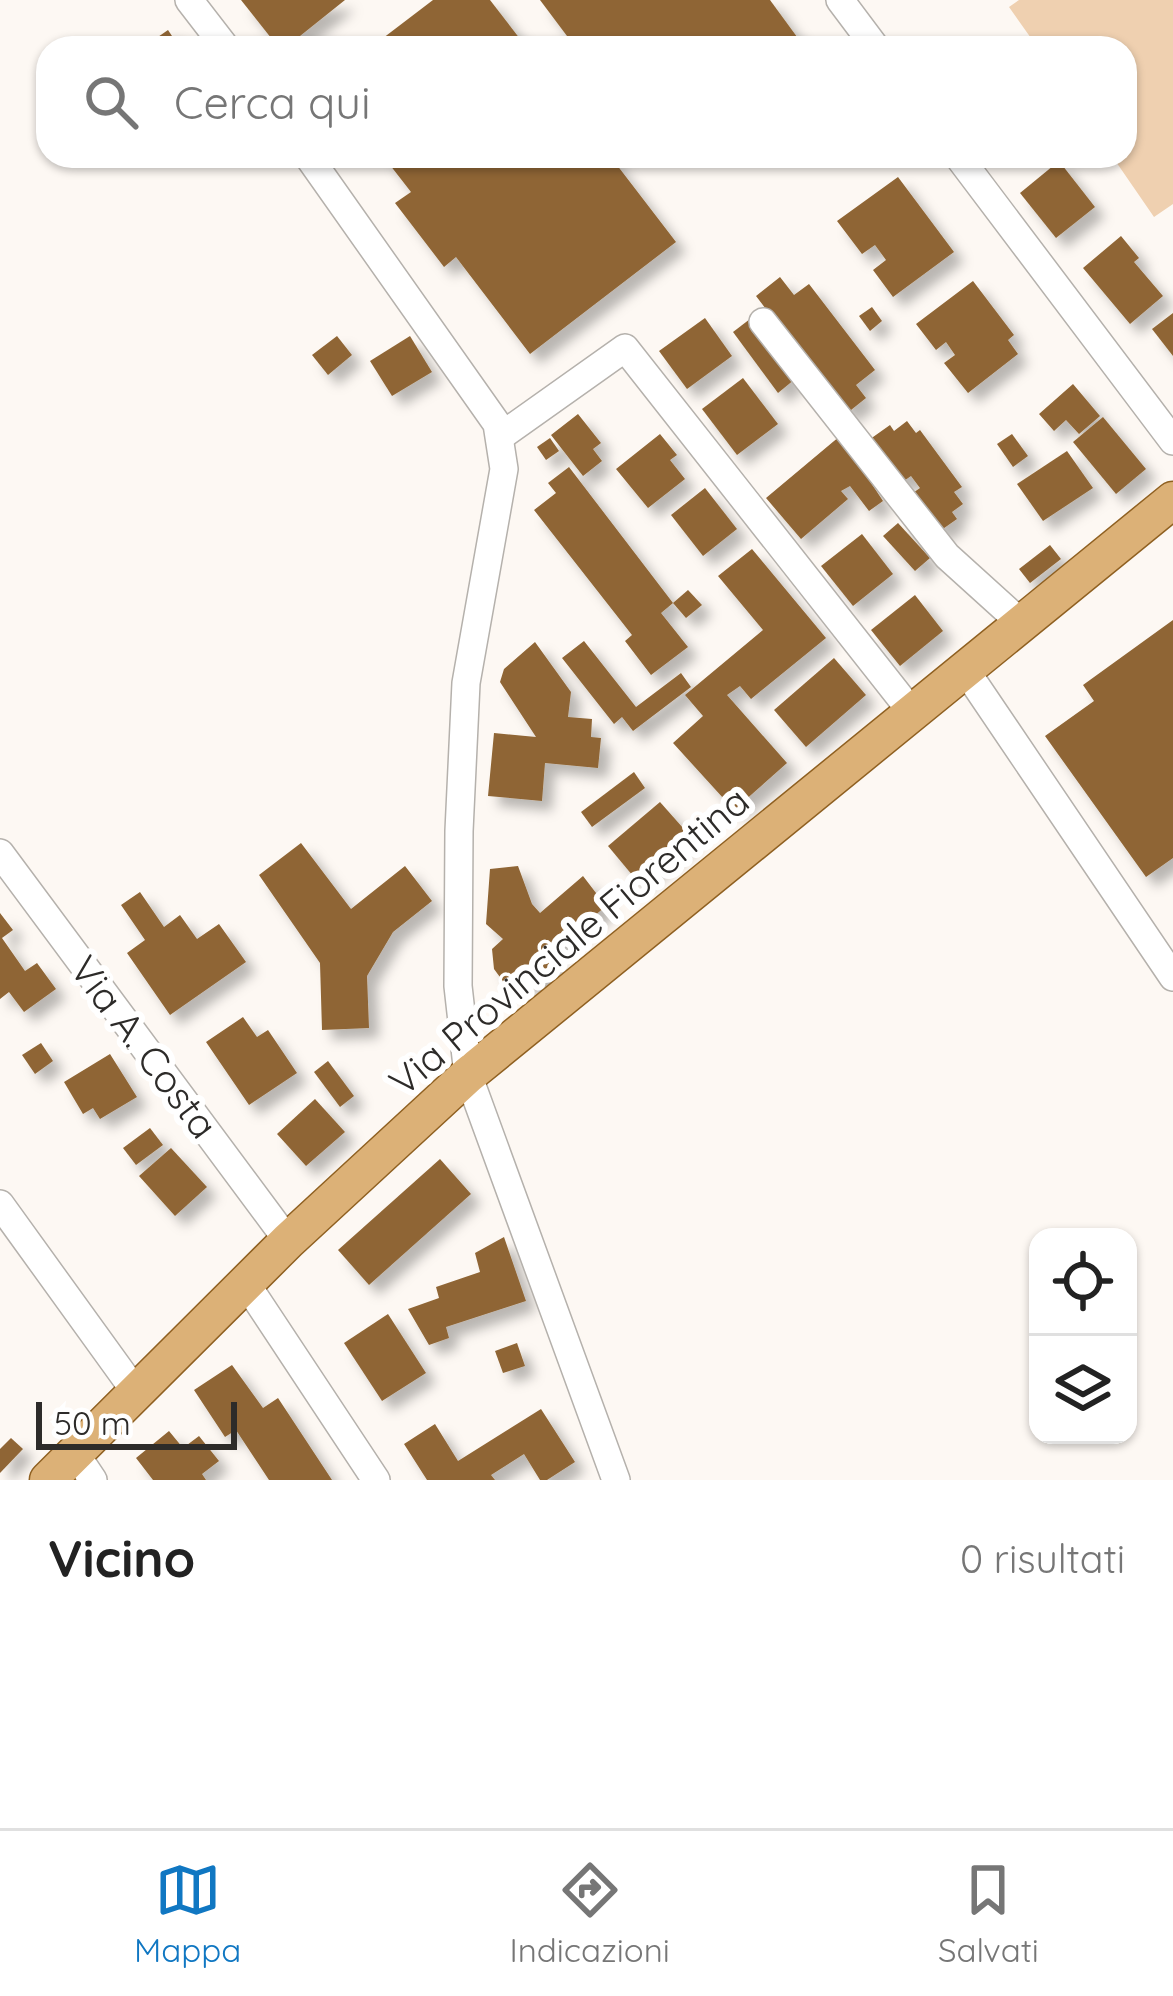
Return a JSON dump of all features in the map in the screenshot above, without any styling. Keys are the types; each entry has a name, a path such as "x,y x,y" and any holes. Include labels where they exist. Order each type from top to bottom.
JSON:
{"main road":[{"name":"Via Provinciale Fiorentina","path":"48,1480 84,1466 135,1391 288,1240 468,1076 1020,622 1168,515"}],"street":[{"path":"189,0 217,36"},
{"path":"840,0 867,36"},
{"path":"317,168 418,308 501,436 504,469 468,662 458,986 468,1076 616,1480"},
{"path":"967,168 1173,441"},
{"path":"763,322 947,556 1020,622"},
{"path":"501,436 625,348 911,712"},
{"path":"964,668 1173,977"},
{"name":"Via A. Costa","path":"0,853 288,1240"},
{"path":"0,1204 135,1391"},
{"path":"245,1282 376,1480"}],"shaded area":[{"path":"1019,0 1173,0 1173,204 1154,217 1120,168 1137,168 1137,36 1030,36 1009,7"}],"building":[{"path":"241,0 345,0 300,36 270,36"},
{"path":"433,0 490,0 518,36 386,36"},
{"path":"540,0 770,0 796,36 567,36"},
{"path":"392,168 619,168 676,242 530,354 456,257 444,267 395,203 411,192"},
{"path":"1050,168 1064,168 1095,207 1056,238 1020,193"},
{"path":"898,177 954,252 893,297 873,270 886,260 875,245 862,254 837,221"},
{"path":"1121,236 1139,258 1134,262 1163,296 1130,324 1083,268"},
{"path":"780,277 794,295 809,284 875,370 856,385 866,398 846,414 756,296"},
{"path":"973,281 1014,335 1008,340 1018,354 968,393 944,363 955,355 946,342 936,350 916,324"},
{"path":"872,307 882,321 870,331 859,316"},
{"path":"1173,313 1173,356 1152,329"},
{"path":"705,318 732,356 687,389 659,351"},
{"path":"750,319 795,379 778,393 733,332"},
{"path":"337,336 352,355 328,375 312,355"},
{"path":"410,336 432,372 392,396 370,361"},
{"path":"743,378 778,424 737,455 702,409"},
{"path":"1073,384 1100,416 1079,434 1066,420 1054,431 1039,414"},
{"path":"578,414 601,443 593,449 602,461 583,476 551,435"},
{"path":"1103,417 1146,469 1116,494 1073,442"},
{"path":"907,421 916,433 920,430 962,487 954,492 963,504 952,512 957,519 937,533 910,495 920,488 911,476 898,485 866,442 890,425 894,431"},
{"path":"660,434 677,455 670,460 685,479 648,508 616,469"},
{"path":"1012,434 1028,456 1013,467 997,444"},
{"path":"840,436 883,501 869,511 850,486 841,491 848,499 801,539 766,498"},
{"path":"550,438 559,451 546,460 537,447"},
{"path":"1067,451 1093,488 1043,521 1017,484"},
{"path":"569,467 673,603 661,613 688,647 651,675 625,641 632,635 534,510 556,493 548,483"},
{"path":"705,488 737,529 703,556 671,515"},
{"path":"898,523 930,558 915,571 883,536"},
{"path":"862,534 893,574 853,606 821,566"},
{"path":"1050,545 1061,559 1030,583 1019,569"},
{"path":"752,549 826,638 751,699 740,686 727,695 787,763 734,810 673,743 703,716 685,695 763,630 718,576"},
{"path":"688,590 702,605 686,618 673,603"},
{"path":"915,595 943,631 900,666 871,630"},
{"path":"1173,620 1173,858 1146,877 1045,736 1094,701 1083,685"},
{"path":"584,641 636,707 681,673 691,687 633,731 622,717 614,724 562,658"},
{"path":"535,642 571,692 568,717 592,719 591,737 601,738 598,768 545,763 542,801 488,796 494,733 536,737 500,682 504,669"},
{"path":"834,658 866,695 806,747 774,710"},
{"path":"634,772 645,788 592,827 581,812"},
{"path":"660,802 691,837 638,882 608,846"},
{"path":"301,843 351,909 405,866 432,901 393,932 367,976 369,1028 322,1030 320,963 259,875"},
{"path":"518,866 540,913 583,876 606,906 547,956 558,970 532,991 523,978 508,988 494,969 492,949 503,939 486,924 490,869"},
{"path":"140,892 164,927 180,915 197,939 219,924 246,962 170,1015 127,953 145,940 121,905"},
{"path":"0,913 13,930 2,938 25,971 37,963 56,989 24,1012 9,992 0,999"},
{"path":"243,1017 257,1037 268,1030 297,1073 249,1105 206,1042"},
{"path":"41,1043 53,1061 35,1074 22,1055"},
{"path":"110,1054 137,1097 100,1119 93,1108 83,1114 64,1082"},
{"path":"328,1061 354,1096 340,1107 314,1072"},
{"path":"315,1099 345,1132 306,1166 277,1134"},
{"path":"150,1128 163,1145 136,1165 123,1148"},
{"path":"171,1148 207,1187 175,1216 139,1176"},
{"path":"440,1159 471,1194 369,1285 338,1250"},
{"path":"504,1237 526,1301 446,1327 449,1338 429,1345 408,1309 439,1298 436,1287 480,1272 475,1253"},
{"path":"388,1314 426,1373 382,1401 344,1343"},
{"path":"517,1343 525,1366 503,1373 495,1351"},
{"path":"232,1365 263,1408 278,1398 332,1480 269,1480 236,1430 225,1437 194,1390"},
{"path":"541,1409 575,1462 547,1480 540,1480 524,1454 491,1475 495,1480 427,1480 404,1444 435,1424 458,1461"},
{"path":"169,1431 183,1448 199,1436 219,1461 202,1474 206,1480 153,1480 136,1458"},
{"path":"11,1438 23,1449 0,1473 0,1449"}]}
